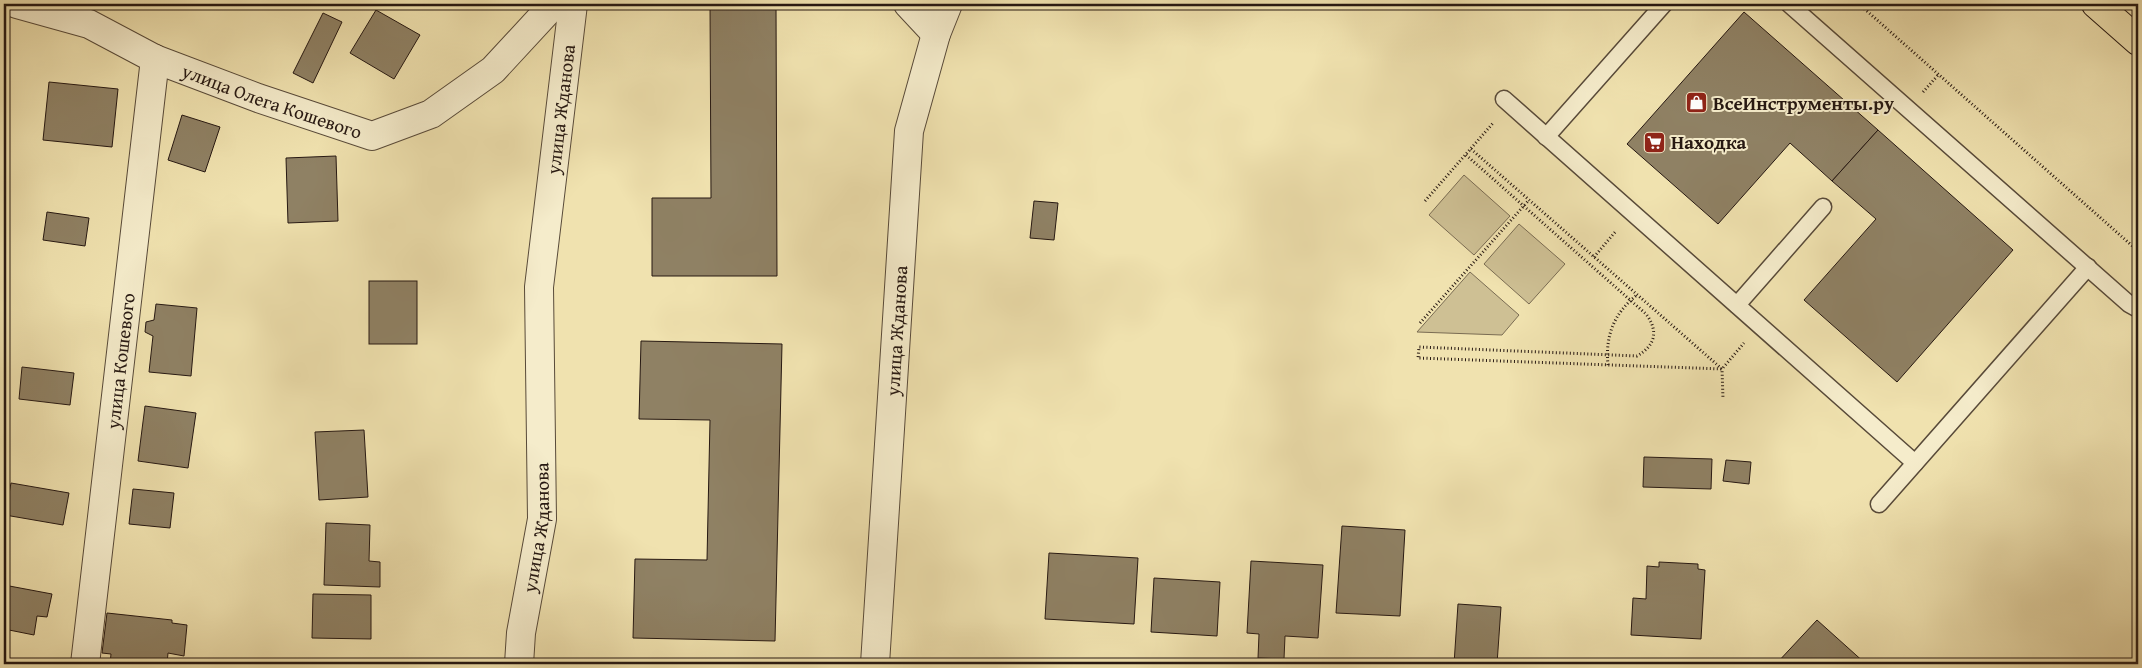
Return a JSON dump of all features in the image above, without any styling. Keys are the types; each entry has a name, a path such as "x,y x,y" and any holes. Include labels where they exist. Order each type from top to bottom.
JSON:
{"main road":[{"path":"2096,4 2138,41"}],"street":[{"name":"улица Олега Кошевого","path":"17,4 89,24 155,59 258,98 372,136 431,114 493,70 554,4"},
{"name":"улица Жданова","path":"519,664 521,632 542,519 539,287 573,4"},
{"path":"908,4 936,34"},
{"name":"улица Жданова","path":"875,664 909,130 936,34 948,4"},
{"name":"улица Кошевого","path":"85,664 155,59"}],"lane":[{"path":"1546,137 1664,4"},
{"path":"1789,4 2129,304 2138,309"},
{"path":"1507,102 1916,463"},
{"path":"1737,305 1823,207"},
{"path":"1879,504 2088,268"}],"path":[{"path":"1859,4 2138,251"},
{"path":"1425,201 1471,149 1507,102"},
{"path":"1471,149 1722,369"},
{"path":"1466,155 1630,300 1652,322 1655,332 1653,342 1647,351 1637,356 1419,347 1418,358 1722,369"},
{"path":"1420,323 1529,200"},
{"path":"1594,257 1632,213"},
{"path":"1608,365 1609,334 1612,325 1630,300 1637,295"},
{"path":"1723,399 1722,369 1760,326"}],"shaded area":[{"path":"1464,175 1510,216 1474,255 1429,215"},
{"path":"1519,224 1565,264 1529,304 1484,264"},
{"path":"1470,272 1519,315 1502,335 1417,332"}],"building":[{"path":"710,4 776,4 777,276 652,276 652,198 711,198"},
{"path":"376,10 420,35 394,79 350,53"},
{"path":"1744,12 1878,130 1832,181 1790,143 1718,224 1627,144"},
{"path":"323,13 342,22 313,83 293,73"},
{"path":"49,82 118,89 112,147 43,140"},
{"path":"182,115 220,127 205,172 168,160"},
{"path":"1878,130 2013,250 1897,382 1804,300 1876,219 1832,181"},
{"path":"336,156 338,221 288,223 286,158"},
{"path":"1034,201 1058,203 1054,240 1030,238"},
{"path":"47,212 89,218 85,246 43,240"},
{"path":"369,281 417,281 417,344 369,344"},
{"path":"156,304 197,308 191,376 149,372 153,336 145,332 146,322 154,320"},
{"path":"641,341 782,344 775,641 633,638 635,559 707,560 710,420 639,419"},
{"path":"22,367 74,373 70,405 19,399"},
{"path":"145,406 196,413 188,468 138,461"},
{"path":"364,430 368,497 319,500 315,432"},
{"path":"1644,457 1712,459 1711,489 1643,487"},
{"path":"1726,460 1751,462 1749,484 1723,481"},
{"path":"11,483 69,493 63,525 5,515"},
{"path":"133,489 174,493 170,528 129,524"},
{"path":"326,523 370,525 369,561 380,562 380,587 324,585"},
{"path":"1342,526 1405,530 1400,616 1336,613"},
{"path":"1049,553 1138,558 1134,624 1045,619"},
{"path":"1251,561 1323,565 1318,638 1285,636 1284,659 1258,658 1259,634 1247,633"},
{"path":"1659,562 1698,564 1698,569 1705,570 1701,639 1631,635 1633,598 1646,599 1647,566 1659,567"},
{"path":"1154,578 1220,582 1217,636 1151,632"},
{"path":"4,585 52,594 47,617 37,616 34,635 4,629"},
{"path":"313,594 371,595 371,639 312,638"},
{"path":"1458,604 1501,607 1497,664 1454,664"},
{"path":"107,613 172,620 172,623 187,625 184,656 168,653 167,664 110,664 111,654 102,653"},
{"path":"1817,620 1866,664 1776,664"}],"place":[{"name":"ВсеИнструменты.ру","path":"1697,103"},
{"name":"Находка","path":"1655,142"}]}
